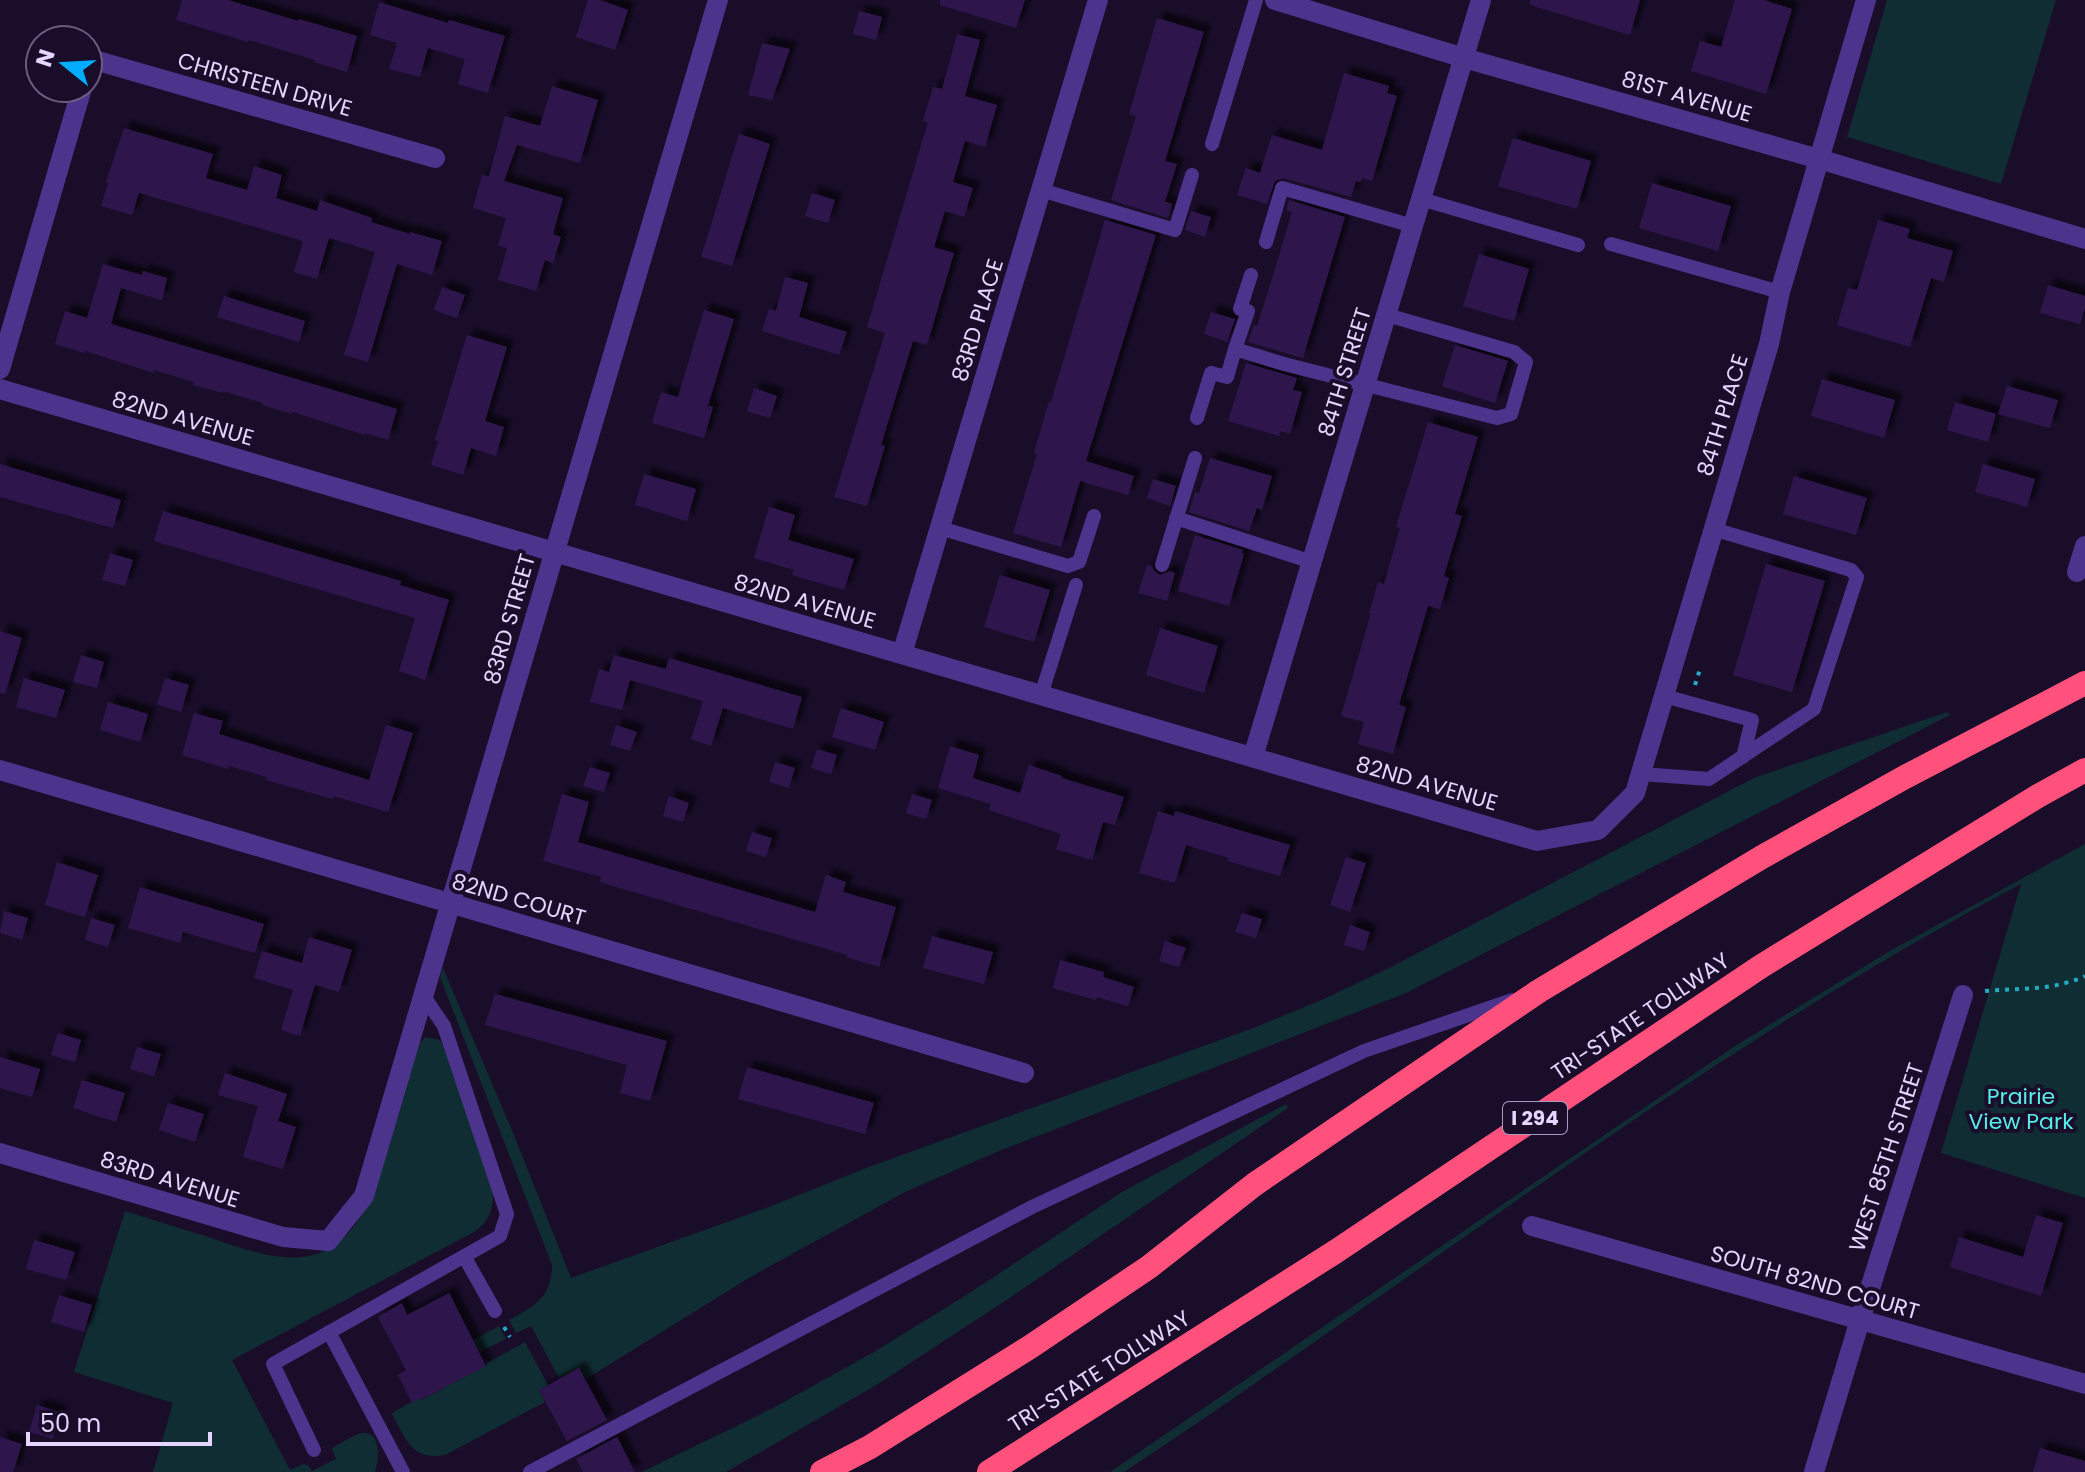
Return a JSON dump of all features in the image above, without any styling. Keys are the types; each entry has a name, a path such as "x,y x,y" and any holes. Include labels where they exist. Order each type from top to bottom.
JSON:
{"highway":[{"path":"822,1472 870,1447 1030,1347 1149,1267 1255,1184 1539,991 1762,857 1892,784 2085,683"},
{"name":"TRI-STATE TOLLWAY","path":"989,1472 1335,1252 1760,967 2085,770"}],"street":[{"name":"83RD STREET","path":"328,1241 364,1196 718,0"},
{"name":"83RD PLACE","path":"902,654 1098,0"},
{"name":"81ST AVENUE","path":"1275,0 2085,239"},
{"name":"84TH STREET","path":"1253,757 1481,0"},
{"name":"84TH PLACE","path":"1598,830 1635,793 1769,344 1780,292 1866,0"},
{"name":"CHRISTEEN DRIVE","path":"104,63 435,158"},
{"path":"0,369 77,104"},
{"name":"82ND AVENUE","path":"0,389 1537,841 1598,830"},
{"path":"2077,572 2085,546"},
{"name":"82ND COURT","path":"0,770 1024,1073"},
{"name":"WEST 85TH STREET","path":"1814,1472 1963,995"},
{"name":"83RD AVENUE","path":"0,1153 283,1237 328,1241"},
{"name":"SOUTH 82ND COURT","path":"1532,1226 2085,1384"}],"lane":[{"path":"1212,144 1256,0"},
{"path":"1041,190 1175,230 1192,175"},
{"path":"1266,242 1282,188 1413,226"},
{"path":"1421,199 1578,245"},
{"path":"1611,244 1780,292"},
{"path":"1197,418 1211,373 1227,377 1248,311 1240,309 1251,275"},
{"path":"1235,349 1497,418 1511,414 1526,362 1514,352 1387,315"},
{"path":"1162,565 1195,458"},
{"path":"940,528 1068,566 1079,562 1094,516"},
{"path":"1176,518 1312,562"},
{"path":"1641,774 1709,779 1814,709 1857,577 1851,570 1713,529"},
{"path":"1041,695 1076,585"},
{"path":"1664,696 1752,720 1743,757"},
{"path":"530,1472 1032,1207 1364,1051 1539,991"},
{"path":"314,1450 273,1364 500,1236 507,1214 444,1026 423,995"},
{"path":"464,1256 495,1311"},
{"path":"329,1332 403,1472"}],"path":[{"path":"1963,995 2039,989 2085,976"}],"green space":[{"path":"1887,0 2056,0 2001,184 1847,137"},
{"path":"1947,712 1950,715 1406,993 999,1151 905,1192 752,1276 586,1379 579,1368 559,1378 531,1326 516,1333 509,1320 527,1310 545,1293 552,1265 440,977 443,968 571,1278 1256,1027 1389,968 1754,778"},
{"name":"Prairie View Park","path":"2085,844 2085,1198 1941,1153 2021,884 1904,949 1676,1091 1124,1472 1110,1472 1735,1046 1888,952"},
{"path":"425,1037 440,1040 448,1053 493,1193 487,1220 474,1232 232,1360 290,1470 303,1464 312,1471 336,1459 332,1448 364,1433 370,1434 377,1444 375,1472 153,1472 173,1403 74,1372 125,1211 281,1257 313,1255 335,1245 359,1220 372,1198 419,1045"},
{"path":"1286,1104 1288,1108 1008,1299 878,1384 726,1472 642,1472 773,1408 874,1352 1122,1192"},
{"path":"499,1326 506,1339 479,1352 473,1340"},
{"path":"525,1342 548,1385 539,1390 545,1402 445,1455 425,1455 411,1446 392,1414 395,1411 487,1365"}],"building":[{"path":"182,0 228,0 357,36 347,72 176,20"},
{"path":"588,0 600,0 628,10 615,50 576,37"},
{"path":"940,0 1025,0 1016,28 940,5"},
{"path":"1530,0 1640,0 1630,35 1530,5"},
{"path":"1735,0 1764,0 1792,9 1766,94 1691,71 1700,41 1721,47"},
{"path":"379,2 505,36 488,93 458,84 465,59 428,48 420,77 389,69 397,43 370,35"},
{"path":"859,11 882,17 876,40 853,34"},
{"path":"1157,18 1204,32 1165,161 1177,164 1165,202 1172,204 1168,218 1111,200 1136,116 1129,114"},
{"path":"957,34 980,40 965,96 997,105 985,147 965,141 953,182 973,188 964,217 945,211 934,247 954,253 927,345 913,341 881,445 885,446 867,506 834,497 885,333 867,327 928,122 923,121 933,87 942,89"},
{"path":"762,43 790,49 772,100 748,95"},
{"path":"1344,73 1389,86 1387,93 1397,96 1372,181 1362,178 1361,182 1356,181 1351,197 1284,178 1275,181 1267,204 1237,195 1246,168 1260,173 1272,135 1322,150"},
{"path":"552,86 598,100 580,163 517,145 504,181 563,198 553,234 561,237 553,263 545,260 536,291 498,280 507,248 498,246 506,218 473,208 482,175 489,176 505,116 540,126"},
{"path":"124,128 213,154 206,178 247,190 254,166 282,175 276,198 317,211 320,200 372,218 371,222 442,241 432,275 397,264 368,362 344,355 375,252 329,238 317,279 294,272 303,241 139,193 132,215 101,206"},
{"path":"739,134 770,144 732,266 701,257"},
{"path":"1513,138 1591,161 1577,209 1498,186"},
{"path":"1652,183 1731,206 1718,251 1639,228"},
{"path":"812,193 835,200 828,223 805,216"},
{"path":"1289,200 1345,217 1303,358 1248,342 1254,325 1257,326 1292,212 1286,210"},
{"path":"1191,211 1211,217 1205,237 1185,230"},
{"path":"1105,220 1156,235 1086,461 1134,476 1128,495 1080,481 1061,547 1013,533 1049,401"},
{"path":"1878,220 1910,229 1907,238 1953,251 1944,282 1931,278 1910,347 1837,325 1848,288 1857,290"},
{"path":"1479,254 1529,269 1514,321 1463,306"},
{"path":"103,264 142,275 143,271 167,278 162,300 121,288 111,324 397,409 388,440 193,385 194,382 154,370 154,373 55,344 65,311 87,318"},
{"path":"785,277 808,283 799,317 847,332 839,355 762,331 769,309 776,311"},
{"path":"2048,285 2085,296 2080,324 2040,313"},
{"path":"442,287 465,295 457,318 434,310"},
{"path":"224,296 305,321 299,342 217,317"},
{"path":"704,310 734,319 708,406 713,407 704,438 652,423 661,392 678,397"},
{"path":"1211,312 1235,319 1227,342 1204,334"},
{"path":"467,335 507,347 485,421 504,427 496,456 471,448 463,475 431,465 438,441 435,440"},
{"path":"1455,345 1508,361 1495,403 1442,386"},
{"path":"1246,363 1297,378 1293,390 1302,392 1290,434 1280,431 1279,436 1228,421"},
{"path":"1822,379 1895,400 1884,438 1811,416"},
{"path":"2007,386 2058,400 2050,428 1998,414"},
{"path":"754,388 777,396 770,418 747,411"},
{"path":"1955,402 1996,414 1988,442 1947,430"},
{"path":"1428,422 1478,437 1455,514 1462,516 1444,576 1449,578 1440,609 1428,606 1399,705 1406,707 1393,754 1358,744 1364,722 1341,716 1378,582 1384,584 1400,528 1396,527"},
{"path":"1210,458 1272,476 1262,510 1257,508 1249,531 1189,512 1195,492 1199,493"},
{"path":"0,464 121,500 113,528 0,497"},
{"path":"1983,464 2035,479 2027,507 1975,492"},
{"path":"644,474 696,489 687,521 635,505"},
{"path":"1794,476 1867,498 1856,535 1783,514"},
{"path":"1153,479 1176,486 1170,506 1147,498"},
{"path":"769,507 795,515 788,540 854,559 844,590 792,575 794,570 754,558"},
{"path":"163,511 401,581 400,585 449,600 425,680 399,671 415,618 154,541"},
{"path":"1195,535 1243,550 1229,606 1178,591"},
{"path":"110,553 133,560 125,586 102,580"},
{"path":"1766,564 1825,581 1792,692 1733,675"},
{"path":"1147,565 1160,575 1170,571 1175,573 1167,601 1138,593"},
{"path":"1000,575 1050,590 1034,642 984,627"},
{"path":"1160,628 1218,646 1204,693 1146,675"},
{"path":"0,631 22,638 5,694 0,693"},
{"path":"81,655 104,662 97,688 73,682"},
{"path":"614,655 666,669 669,658 802,697 793,729 723,708 711,746 691,739 703,701 630,680 622,710 590,702 599,669 609,672"},
{"path":"24,678 65,690 56,718 16,707"},
{"path":"165,678 189,685 181,712 157,704"},
{"path":"108,702 148,714 140,742 100,730"},
{"path":"841,708 884,722 875,750 832,737"},
{"path":"194,713 223,721 219,734 369,780 386,725 413,733 388,812 182,755"},
{"path":"616,725 637,732 630,751 610,745"},
{"path":"950,746 979,755 973,778 1020,793 1029,765 1124,797 1115,825 1103,822 1092,860 1056,849 1061,834 989,810 991,804 938,788"},
{"path":"817,749 837,755 831,774 811,768"},
{"path":"775,762 795,768 789,788 769,782"},
{"path":"590,767 610,773 604,792 583,786"},
{"path":"562,794 589,802 578,842 815,912 826,875 846,882 843,892 896,907 879,967 600,882 601,877 543,861"},
{"path":"912,794 932,800 926,819 906,813"},
{"path":"669,796 689,803 683,822 663,816"},
{"path":"1158,811 1174,816 1175,811 1290,845 1280,876 1186,845 1175,883 1139,873"},
{"path":"752,832 772,838 766,857 746,851"},
{"path":"1346,857 1366,863 1350,912 1330,905"},
{"path":"57,862 98,875 85,917 45,905"},
{"path":"140,887 264,924 255,953 183,932 180,943 128,928"},
{"path":"4,911 28,918 22,940 0,933"},
{"path":"1242,913 1262,919 1256,938 1235,932"},
{"path":"91,918 115,925 108,947 85,940"},
{"path":"1350,925 1370,932 1364,951 1344,945"},
{"path":"932,936 993,952 984,984 923,968"},
{"path":"309,937 352,950 339,992 315,985 300,1036 281,1030 293,990 254,978 262,951 302,963"},
{"path":"1165,941 1186,948 1179,967 1159,961"},
{"path":"1060,960 1104,972 1103,977 1134,987 1128,1006 1053,988"},
{"path":"495,994 667,1041 650,1101 620,1093 627,1065 485,1025"},
{"path":"58,1033 81,1040 75,1062 51,1055"},
{"path":"137,1047 161,1054 154,1076 130,1069"},
{"path":"0,1057 40,1069 32,1097 0,1088"},
{"path":"747,1067 874,1103 865,1134 738,1099"},
{"path":"225,1073 287,1094 278,1121 296,1127 283,1169 243,1157 258,1106 218,1095"},
{"path":"82,1080 125,1093 116,1122 73,1108"},
{"path":"168,1103 204,1114 195,1142 159,1130"},
{"path":"2036,1215 2063,1223 2041,1296 1950,1267 1959,1237 2023,1257"},
{"path":"34,1240 75,1252 66,1280 26,1269"},
{"path":"449,1293 486,1366 412,1403 398,1375 406,1370 378,1317 402,1303 407,1315"},
{"path":"59,1295 92,1305 84,1332 51,1322"},
{"path":"579,1368 607,1420 567,1441 539,1390"},
{"path":"37,1405 60,1412 53,1439 29,1432"},
{"path":"0,1437 22,1444 13,1472 0,1472"},
{"path":"617,1437 635,1472 583,1472 576,1459"},
{"path":"2040,1448 2085,1461 2085,1472 2033,1472"}]}
